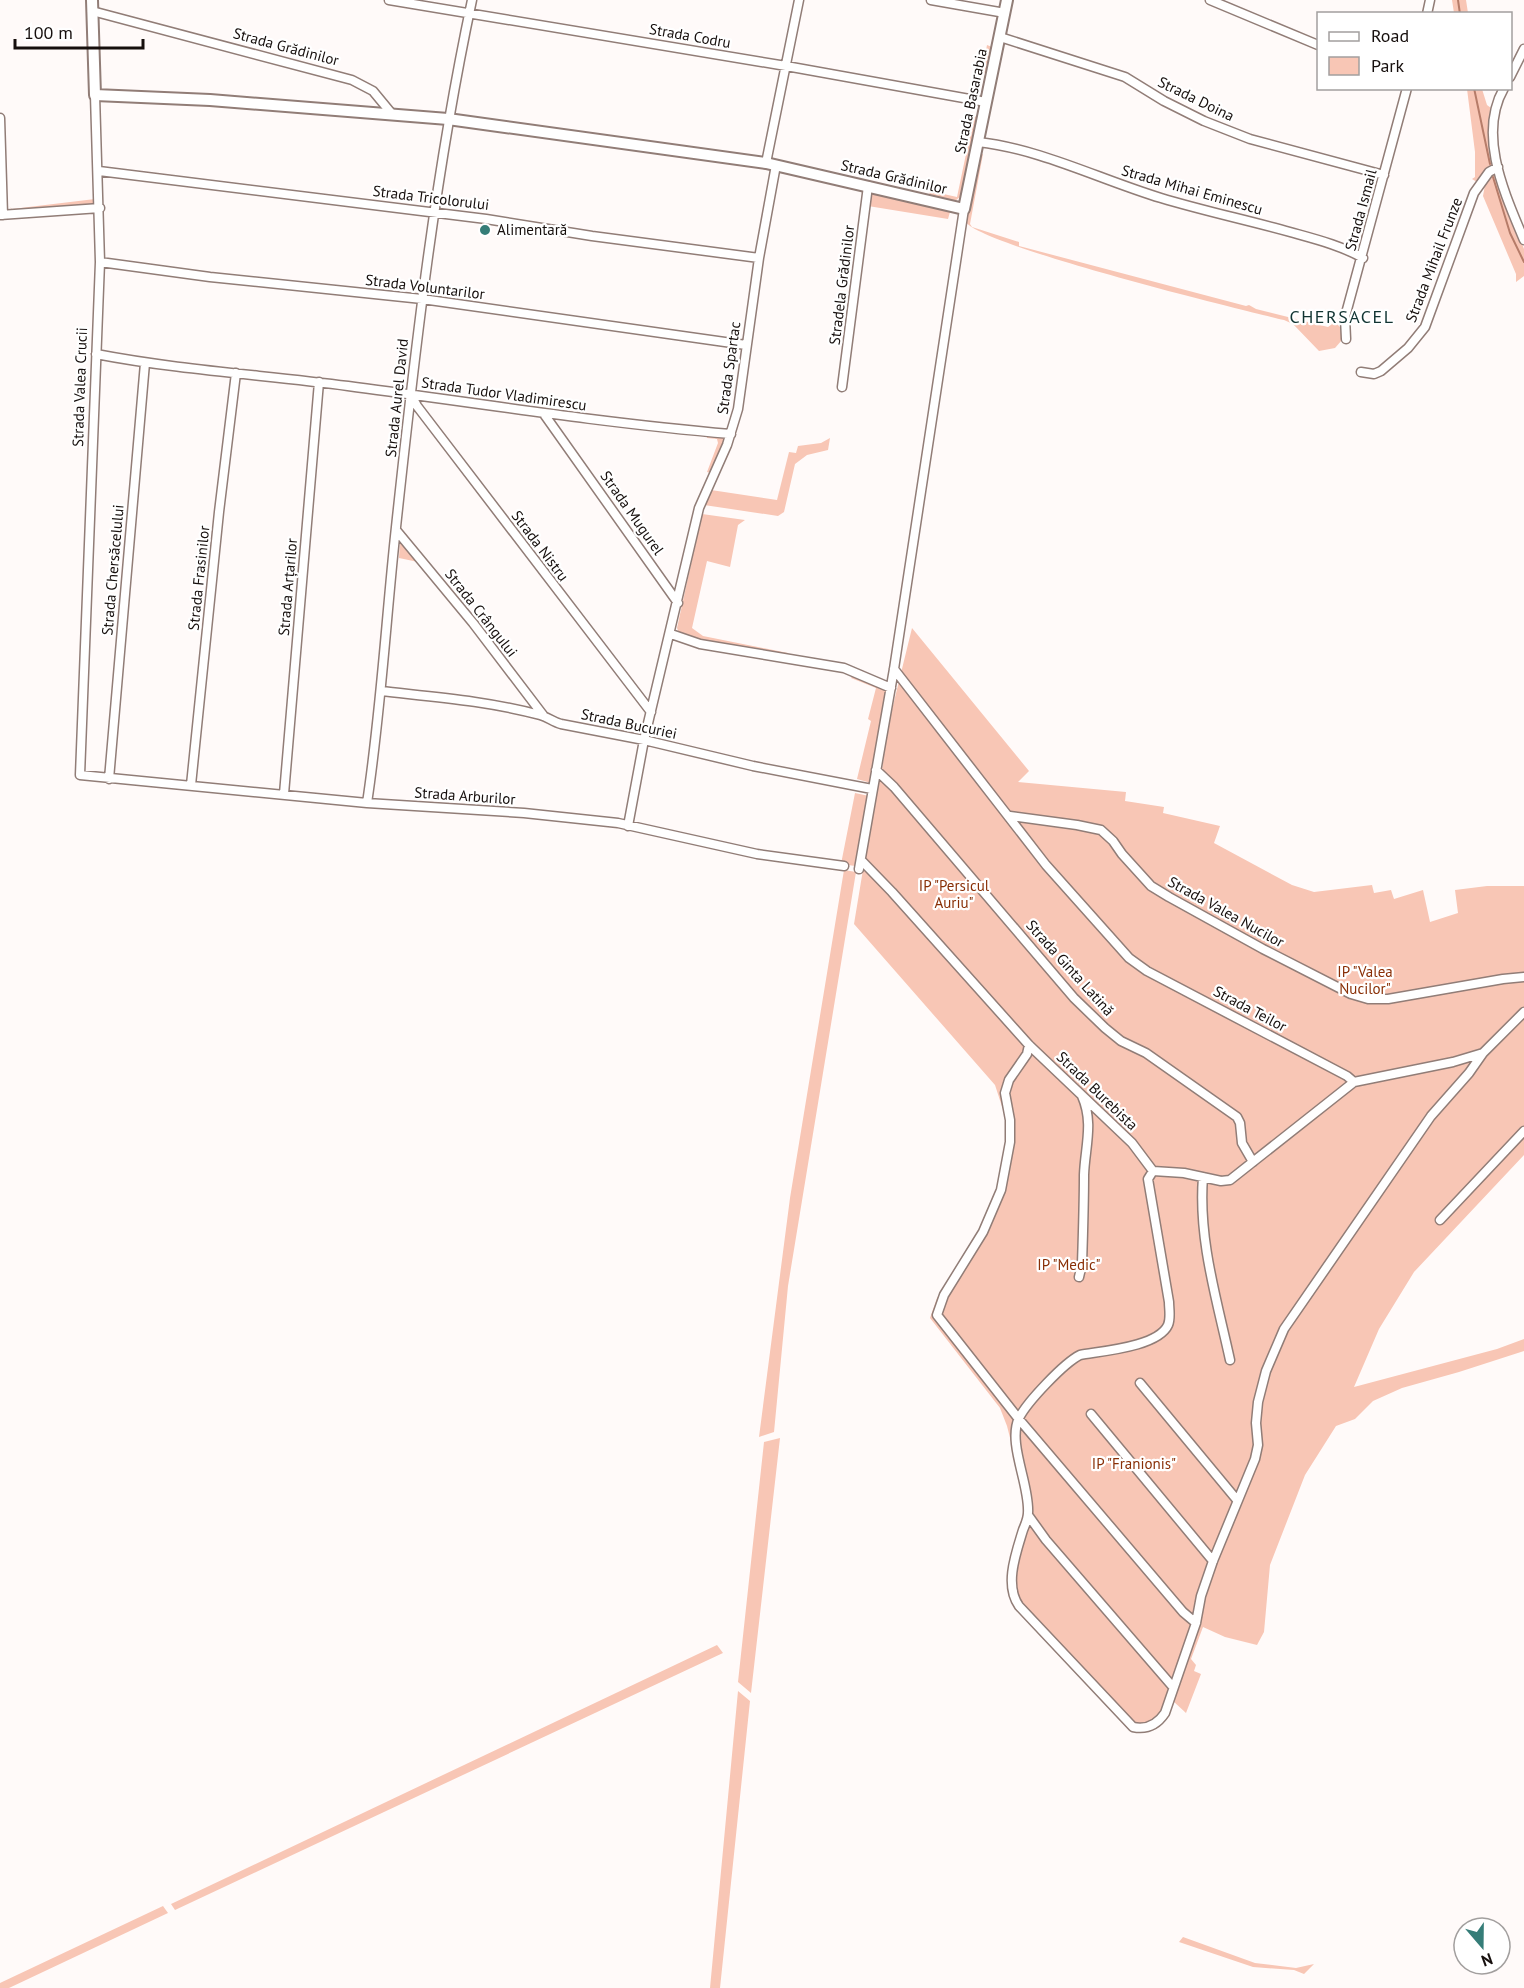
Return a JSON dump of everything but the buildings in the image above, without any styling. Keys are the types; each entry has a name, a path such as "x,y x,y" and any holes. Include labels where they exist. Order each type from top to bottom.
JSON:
{"street":[{"name":"Strada Codru","path":"389,0 786,66 986,102"},
{"name":"Strada Aurel David","path":"367,802 377,735 396,530 422,299 448,119 472,0"},
{"name":"Strada Spartac","path":"678,603 699,508 731,434 739,401 771,164 799,0"},
{"path":"931,0 1005,13"},
{"name":"Strada Basarabia","path":"964,209 1007,0"},
{"path":"1210,0 1317,45"},
{"name":"Strada Valea Crucii","path":"80,776 100,262 99,171 92,5"},
{"name":"Strada Grădinilor","path":"92,5 352,80 372,92 392,114"},
{"name":"Strada Doina","path":"1000,37 1125,76 1164,101 1204,121 1250,139 1384,176"},
{"path":"1512,73 1524,49"},
{"name":"Strada Ismail","path":"1346,339 1345,317 1363,258 1406,90"},
{"path":"1503,90 1495,109 1492,125 1498,167 1521,224 1524,240"},
{"name":"Strada Grădinilor","path":"95,95 210,100 448,119 771,164 964,209 891,688 860,864"},
{"path":"0,118 1,215 100,208"},
{"name":"Strada Mihai Eminescu","path":"978,141 1058,162 1160,198 1310,237 1347,249 1363,258"},
{"name":"Strada Mihail Frunze","path":"1361,372 1374,374 1381,370 1418,338 1425,327 1474,193 1489,172 1498,167"},
{"name":"Strada Tricolorului","path":"99,171 435,212 759,258"},
{"name":"Stradela Grădinilor","path":"842,387 868,186"},
{"name":"Strada Voluntarilor","path":"100,262 210,277 422,299 746,345"},
{"name":"Strada Tudor Vladimirescu","path":"96,354 145,363 319,382 544,414 731,434"},
{"name":"Strada Chersăcelului","path":"109,779 145,363"},
{"name":"Strada Frasinilor","path":"191,785 219,512 236,374"},
{"name":"Strada Arțarilor","path":"284,794 319,382"},
{"name":"Strada Nistru","path":"411,394 417,406 487,500 651,712"},
{"name":"Strada Mugurel","path":"544,414 678,603"},
{"name":"Strada Crângului","path":"396,530 454,599 543,715"},
{"path":"628,826 644,740 678,603"},
{"path":"670,634 700,644 844,668 891,688"},
{"path":"894,669 1010,816"},
{"name":"Strada Bucuriei","path":"381,691 481,702 543,715 561,724 644,740 753,766 872,789"},
{"name":"Strada Ginta Latină","path":"876,770 1074,998 1121,1041 1146,1053 1237,1117 1242,1143 1253,1162"},
{"name":"Strada Arburilor","path":"80,776 618,823 757,854 844,866"},
{"name":"Strada Valea Nucilor","path":"1010,816 1101,830 1151,885 1169,897 1351,994 1368,999 1388,999 1524,977"},
{"name":"Strada Teilor","path":"1010,816 1070,894 1136,964 1347,1076 1354,1082"},
{"name":"Strada Burebista","path":"860,864 892,892 1029,1045 1132,1143 1153,1171"},
{"path":"1483,1053 1469,1058 1354,1082 1230,1180 1221,1181 1184,1173 1153,1171 1148,1179 1169,1302 1170,1318 1167,1326 1163,1332 1148,1341 1080,1355 1070,1360 1032,1400 1018,1419 1016,1438 1027,1493 1028,1515 1016,1552 1012,1596 1018,1606 1133,1727 1147,1728 1159,1721 1165,1713 1196,1623 1201,1596 1213,1561 1255,1459 1258,1445 1258,1402 1266,1371 1284,1329 1425,1124 1469,1073 1483,1053 1524,1012"},
{"path":"1029,1045 1027,1054 1009,1080 1005,1094 1010,1120 1010,1142 1001,1190 984,1232 936,1312 944,1326 1018,1419 1183,1612 1196,1623"},
{"path":"1079,1276 1082,1264 1084,1172 1089,1119 1080,1093"},
{"path":"1089,1119 1101,1112"},
{"path":"1440,1220 1524,1131"},
{"path":"1203,1177 1204,1242 1230,1360"},
{"path":"1140,1383 1237,1500"},
{"path":"1091,1414 1213,1561"},
{"path":"1028,1515 1046,1540 1173,1687"}],"green space":[{"path":"1452,0 1466,0 1468,12 1454,12"},
{"path":"987,45 992,47 988,74 982,73"},
{"path":"1467,90 1482,90 1487,105 1491,108 1491,142 1496,164 1477,182 1472,179 1475,177 1475,152"},
{"path":"974,116 978,117 960,197 955,201 929,196 930,191 957,197"},
{"path":"983,154 970,224 965,221 980,155"},
{"path":"1495,173 1524,249 1524,276 1516,282 1516,274 1483,196 1486,179"},
{"path":"872,193 947,210 950,212 948,219 868,206"},
{"path":"95,199 95,203 68,208 14,212 9,206 12,209"},
{"path":"975,228 1019,242 1019,246 1249,305 1256,309 1328,327 1335,322 1340,327 1342,340 1335,348 1319,351 1293,324 1284,320 1113,276 1014,245"},
{"path":"707,435 726,438 711,473 707,472 718,443 717,439 707,438"},
{"path":"830,438 828,450 807,455 795,464 784,512 778,516 704,505 711,490 777,500 789,452 796,453 798,446 821,443"},
{"path":"702,514 745,520 738,525 730,567 707,561 692,628 703,636 788,653 787,656 701,641 679,633 677,628"},
{"path":"400,541 418,562 399,558"},
{"path":"912,628 1029,771 1018,782 1126,792 1125,801 1164,807 1163,813 1220,826 1214,843 1292,885 1314,892 1372,885 1374,893 1391,890 1394,899 1423,890 1430,922 1458,913 1455,890 1487,886 1524,886 1524,1155 1414,1272 1379,1329 1354,1387 1497,1349 1524,1339 1524,1351 1402,1388 1373,1401 1355,1419 1336,1426 1305,1475 1270,1565 1264,1632 1257,1645 1225,1637 1203,1627 1191,1659 1196,1665 1194,1671 1201,1674 1186,1713 1173,1701 1167,1716 1159,1726 1148,1731 1132,1730 1009,1596 1012,1556 1023,1513 1022,1485 1007,1426 1000,1408 930,1318 937,1298 968,1253 994,1202 1006,1146 1007,1122 995,1085 854,924 888,726"},
{"path":"853,675 887,691 871,783 857,779 871,721 868,719 876,688 851,678"},
{"path":"855,793 869,796 855,866 841,864"},
{"path":"844,870 856,872 788,1286 774,1432 759,1437 790,1198"},
{"path":"780,1438 751,1693 738,1682 764,1442"},
{"path":"717,1645 723,1653 175,1910 171,1904"},
{"path":"738,1691 750,1701 720,1988 710,1988"},
{"path":"163,1906 168,1913 9,1988 0,1988 0,1983"},
{"path":"1183,1937 1255,1963 1296,1968 1314,1964 1304,1974 1294,1970 1253,1967 1179,1942"}],"waterway":[{"path":"1458,0 1460,12"},
{"path":"1474,90 1490,164"},
{"path":"1493,177 1510,233 1524,262"}],"place":[{"name":"Alimentară","path":"485,230"}],"district":[{"name":"CHERSACEL","path":"1342,317"}],"park label":[{"name":"IP \"Persicul Auriu\"","path":"954,894"},
{"name":"IP \"Valea Nucilor\"","path":"1365,980"},
{"name":"IP \"Medic\"","path":"1069,1265"},
{"name":"IP \"Franionis\"","path":"1134,1464"}]}
